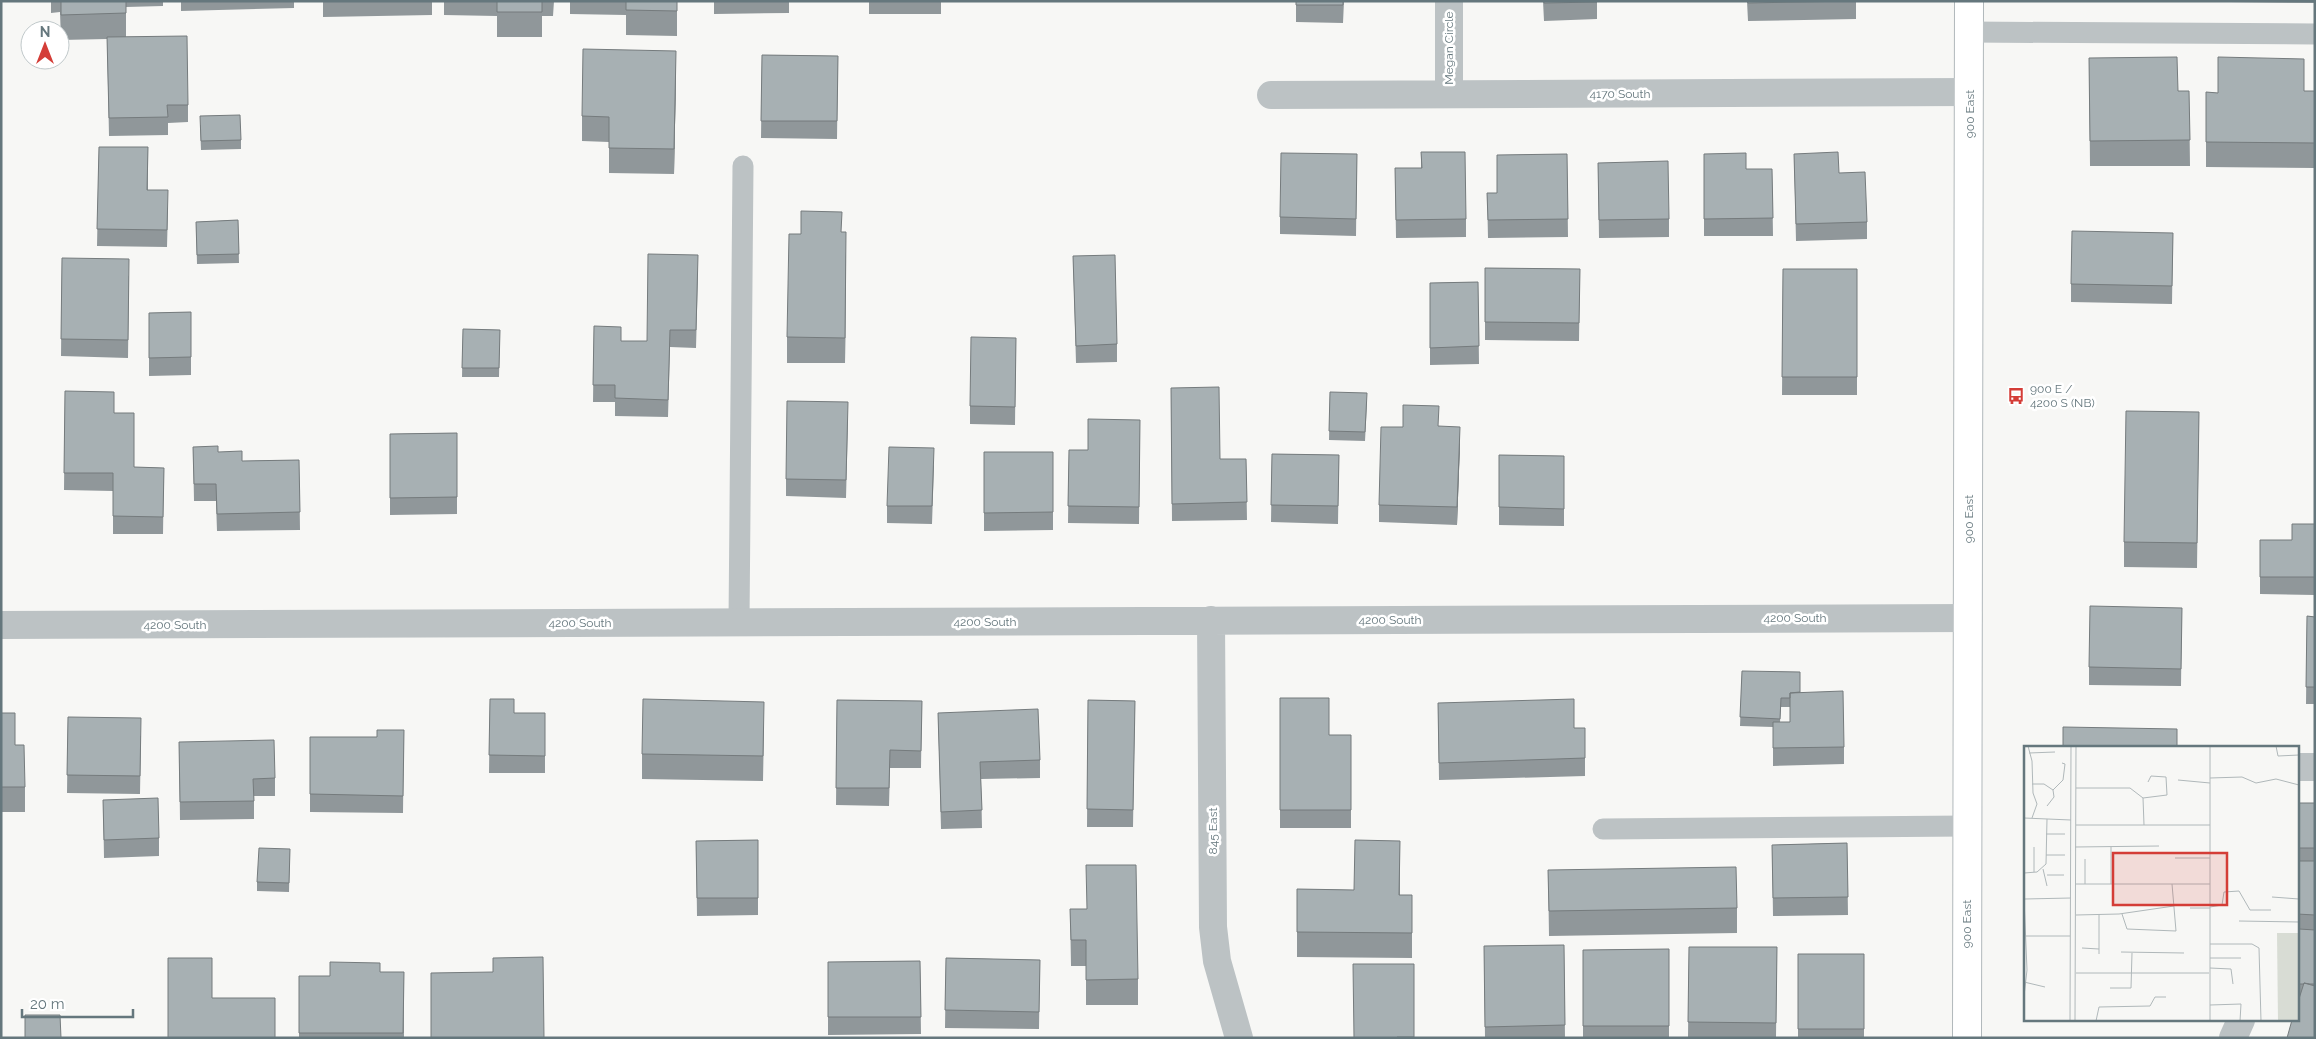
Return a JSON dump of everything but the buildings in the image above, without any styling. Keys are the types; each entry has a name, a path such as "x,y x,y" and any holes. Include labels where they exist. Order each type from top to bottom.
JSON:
{"main road":[{"name":"900 East","path":"1967,1038 1969,1"}],"street":[{"name":"Megan Circle","path":"1449,1 1449,94"},
{"name":"4170 South","path":"1271,95 1970,92"},
{"name":"4200 South","path":"1,625 1969,618"},
{"name":"845 East","path":"1211,620 1213,926 1217,961 1239,1038"},
{"path":"2298,767 2315,767"},
{"path":"2233,1038 2240,1022"}],"lane":[{"path":"1969,32 2315,34"},
{"path":"739,623 743,166"},
{"path":"1603,829 1967,826"}],"place":[{"name":"900 E / 4200 S (NB)","path":"2016,396"}]}
